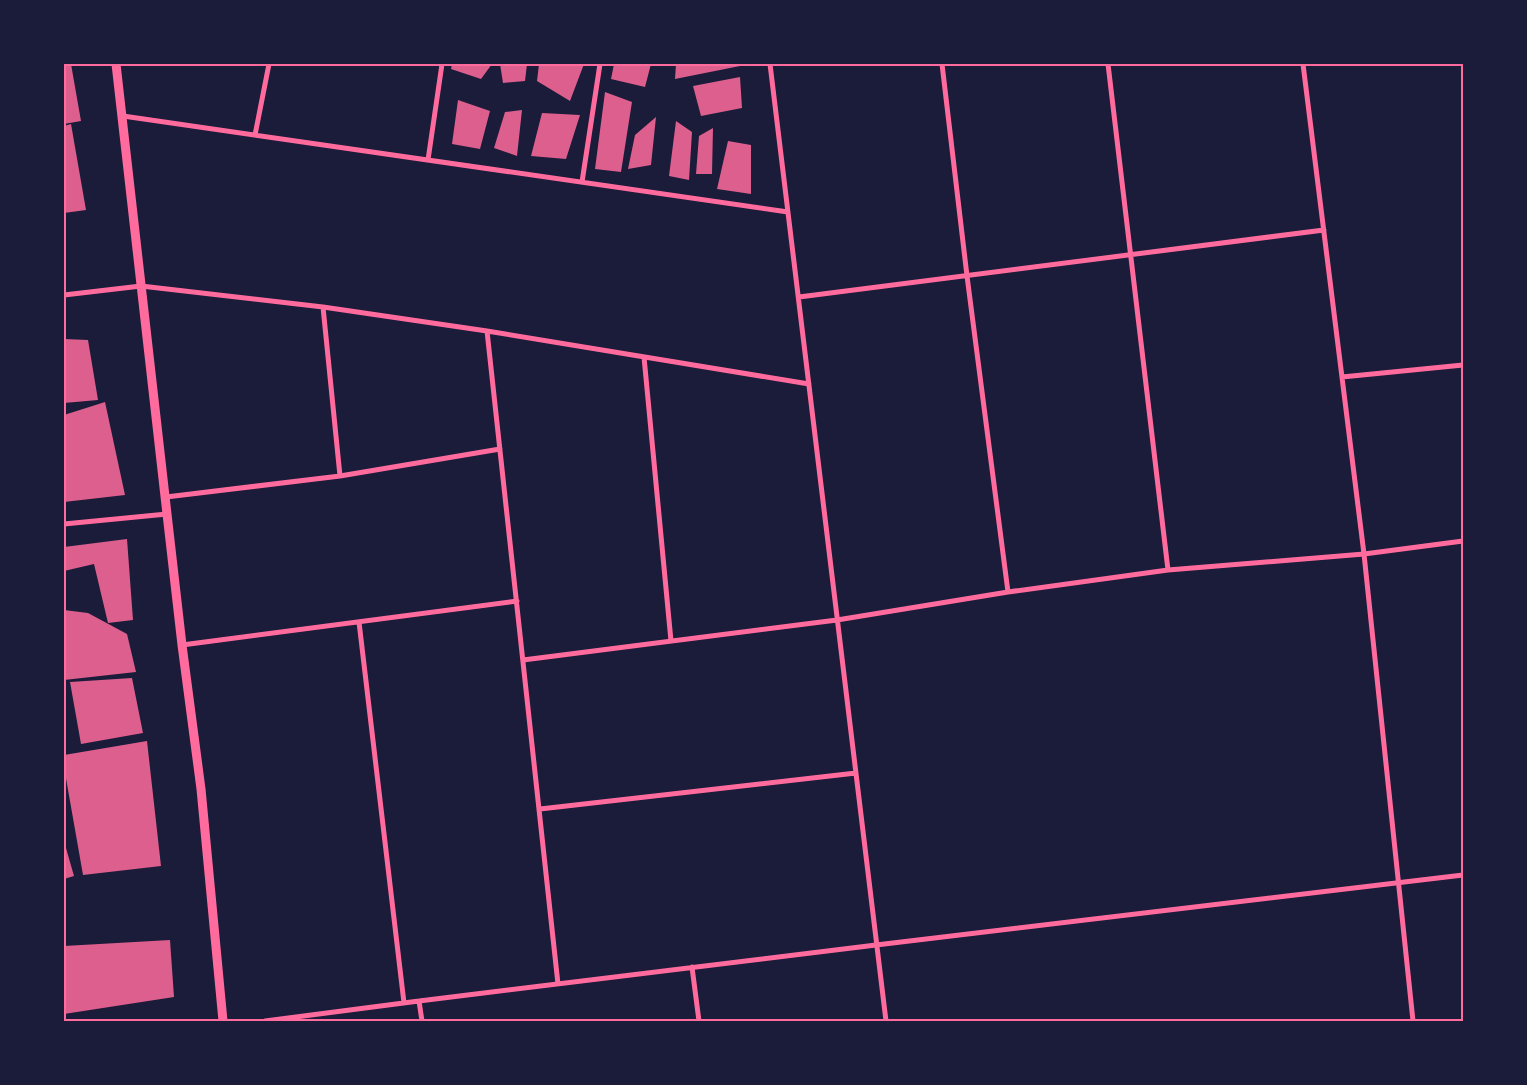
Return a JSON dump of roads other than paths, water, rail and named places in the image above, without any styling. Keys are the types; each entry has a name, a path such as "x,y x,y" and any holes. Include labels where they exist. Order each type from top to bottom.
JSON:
{"street":[{"path":"116,64 166,497 166,514 201,789 223,1021"},
{"path":"255,135 269,64"},
{"path":"428,160 442,64"},
{"path":"582,182 600,64"},
{"path":"770,64 886,1021"},
{"path":"942,64 1008,592"},
{"path":"1108,64 1168,570"},
{"path":"1303,64 1364,554 1413,1021"},
{"path":"123,116 788,212"},
{"path":"799,297 1324,230"},
{"path":"64,295 141,286 323,307 487,331 809,384"},
{"path":"323,307 340,476"},
{"path":"487,331 558,984"},
{"path":"644,356 671,641"},
{"path":"1342,377 1463,365"},
{"path":"166,497 340,476 500,450"},
{"path":"64,524 166,514"},
{"path":"523,660 838,620 1008,592 1168,570 1364,554 1463,541"},
{"path":"182,645 517,601"},
{"path":"359,622 404,1003"},
{"path":"540,809 856,773"},
{"path":"265,1021 876,944 1463,874"},
{"path":"692,967 699,1021"},
{"path":"419,1001 422,1021"}]}
